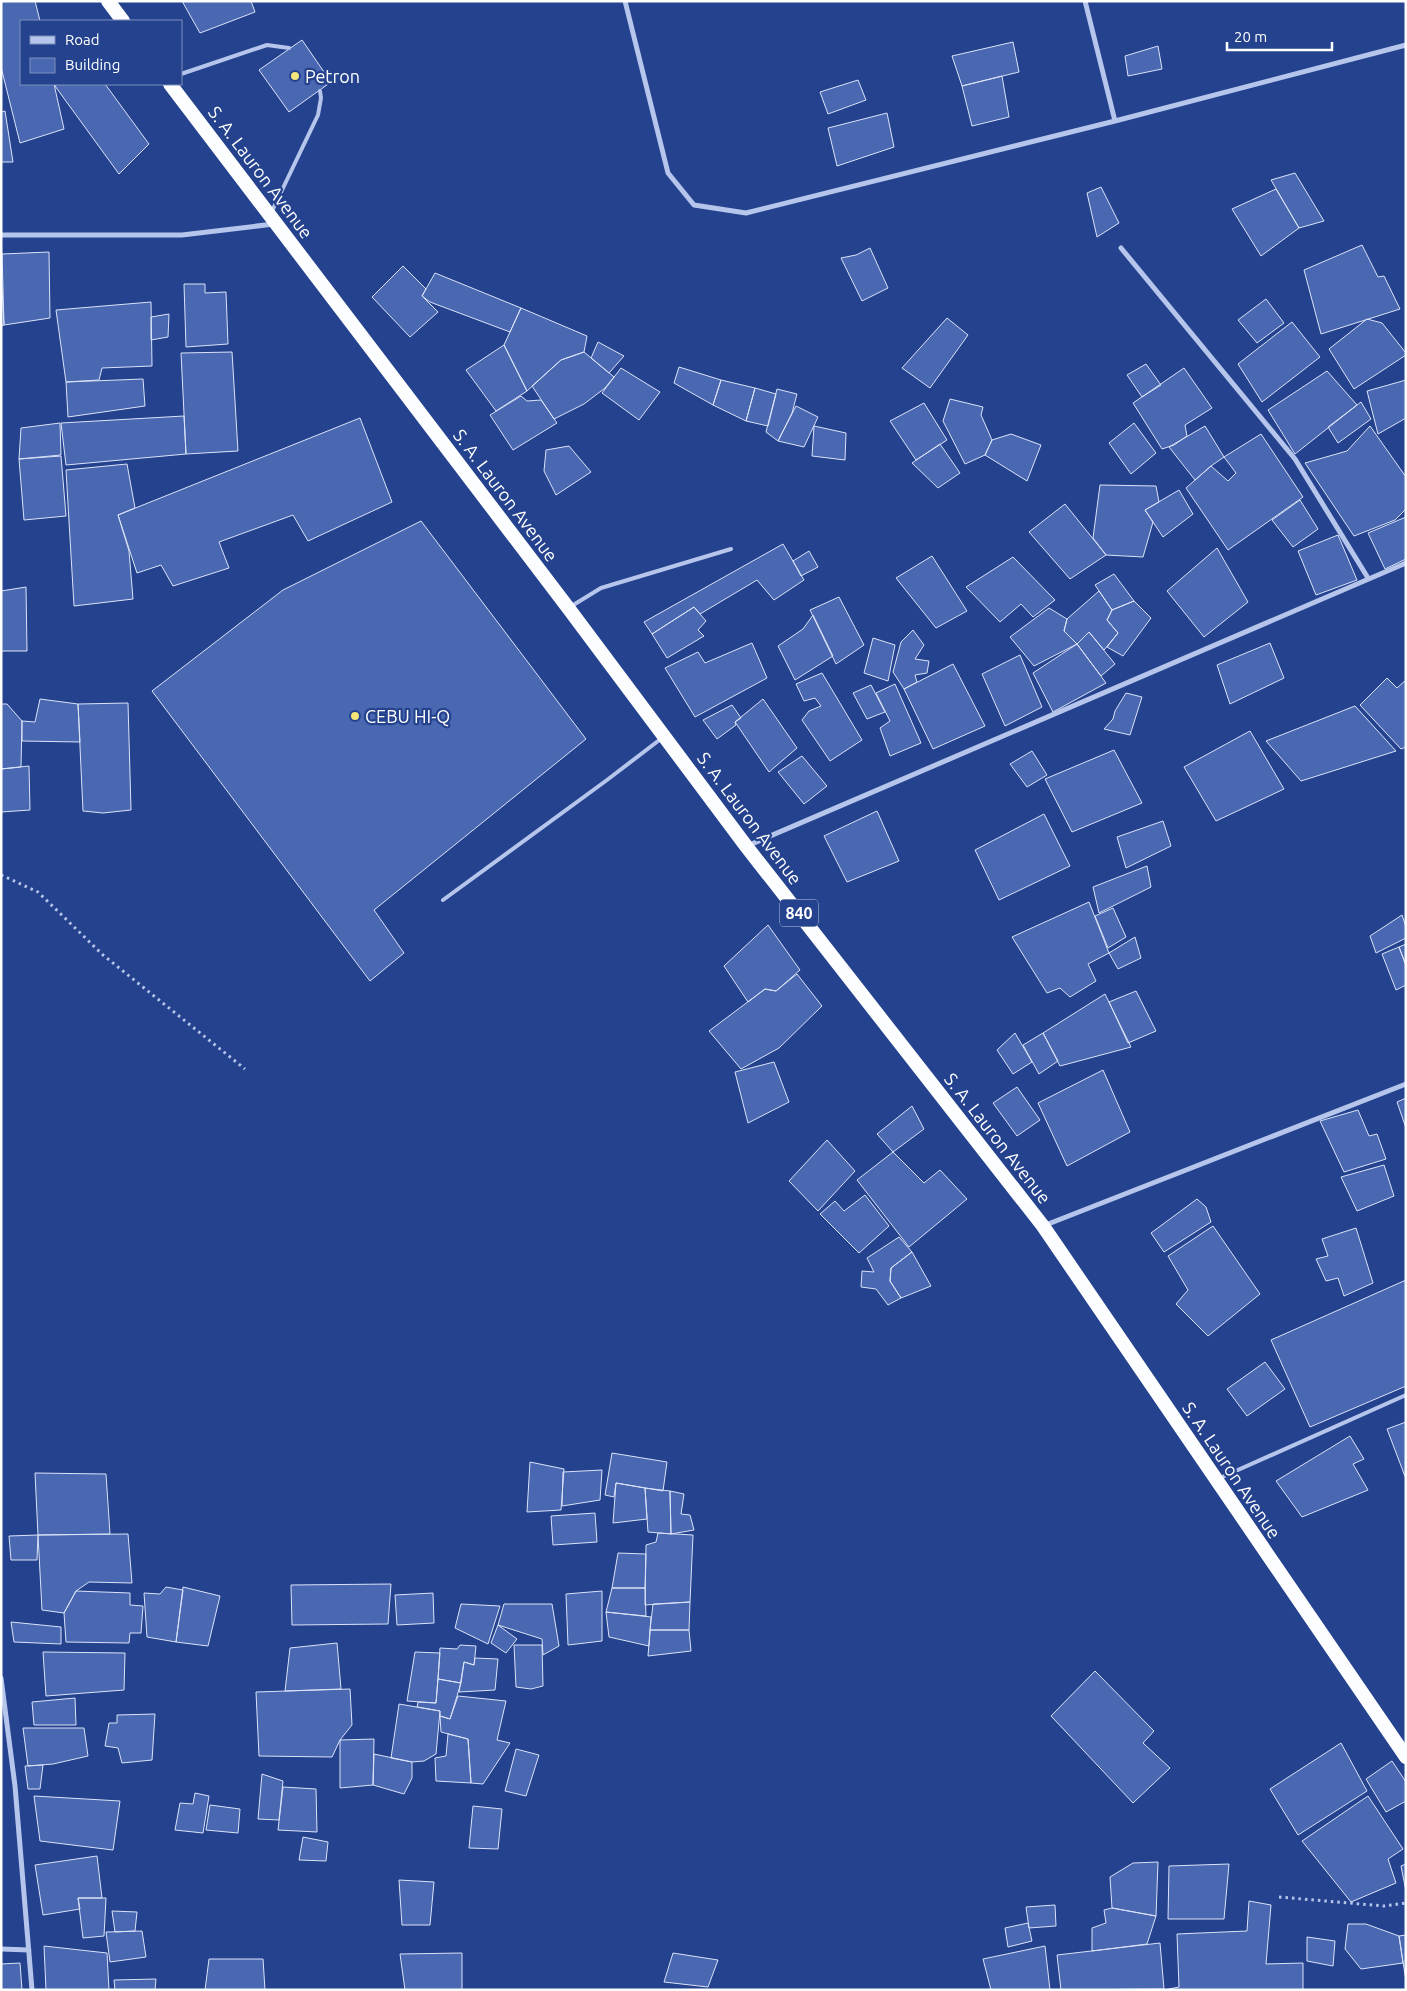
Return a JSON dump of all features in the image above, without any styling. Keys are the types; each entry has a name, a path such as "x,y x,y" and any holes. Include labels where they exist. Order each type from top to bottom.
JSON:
{"highway":[{"path":"108,1 122,20"},
{"name":"S. A. Lauron Avenue","path":"171,85 568,608 746,846 1043,1226 1406,1757"}],"street":[{"path":"625,1 668,173 694,205 746,213 1115,121 1406,44"},
{"path":"1085,1 1115,121"},
{"path":"1,235 182,235 273,219"},
{"path":"1121,248 1295,459 1368,578"},
{"path":"746,846 1406,562"},
{"path":"1043,1226 1406,1084"},
{"path":"1,1678 15,1786 32,1990"},
{"path":"1,1949 28,1950"}],"lane":[{"path":"182,74 266,45 289,48"},
{"path":"273,219 318,115 321,98 320,90"},
{"path":"568,608 601,588 731,549"},
{"path":"443,900 608,780 664,736"},
{"path":"1215,1480 1406,1395"}],"path":[{"path":"1,876 38,892 103,955 245,1069"},
{"path":"1279,1897 1384,1906 1406,1903"}],"building":[{"path":"1,1 35,1 40,20 20,20 20,85 54,85 64,129 20,143 1,67"},
{"path":"182,1 251,1 255,12 200,33"},
{"name":"Petron","path":"302,40 331,82 289,112 259,70"},
{"path":"1013,42 1019,72 962,86 952,56"},
{"path":"1158,46 1162,69 1128,76 1125,56"},
{"path":"1002,76 1009,117 972,126 962,86"},
{"path":"858,80 866,100 828,114 820,92"},
{"path":"106,85 149,144 119,174 55,86"},
{"path":"5,111 13,162 1,162 1,112"},
{"path":"887,113 894,147 837,166 828,128"},
{"path":"1295,173 1324,221 1299,228 1271,180"},
{"path":"1101,187 1119,223 1097,237 1087,193"},
{"path":"1276,189 1299,228 1261,256 1232,209"},
{"path":"1362,245 1378,277 1384,276 1400,309 1321,334 1304,270"},
{"path":"870,248 888,288 862,301 841,258 856,255"},
{"path":"49,252 50,318 4,325 2,254"},
{"path":"403,266 426,289 422,296 438,312 410,337 372,297"},
{"path":"1,270 4,325 1,326"},
{"path":"435,273 521,308 510,332 430,302 422,296"},
{"path":"184,284 205,284 205,293 226,292 228,344 186,347"},
{"path":"1266,299 1284,323 1257,343 1238,320"},
{"path":"151,302 152,366 102,368 99,380 66,382 56,310"},
{"path":"521,308 587,336 584,352 561,360 527,391 504,345"},
{"path":"169,314 168,337 151,340 151,317"},
{"path":"947,318 968,335 930,388 902,368"},
{"path":"1367,319 1382,323 1406,355 1354,389 1329,349"},
{"path":"1292,322 1320,357 1262,402 1238,364"},
{"path":"598,342 624,356 609,373 591,358"},
{"path":"504,345 527,391 496,411 466,370"},
{"path":"232,352 238,451 186,454 181,353"},
{"path":"584,352 614,377 605,388 584,404 554,419 532,386 561,360"},
{"path":"1146,364 1161,385 1142,397 1127,375"},
{"path":"679,367 721,380 713,405 674,383"},
{"path":"621,368 660,392 639,420 602,393"},
{"path":"1184,368 1212,408 1185,425 1187,436 1174,445 1162,449 1133,403"},
{"path":"1327,371 1357,405 1295,454 1268,410"},
{"path":"143,379 145,406 68,417 66,382"},
{"path":"721,380 755,388 746,421 713,405"},
{"path":"1406,380 1406,418 1378,434 1367,391"},
{"path":"755,388 776,394 768,426 746,421"},
{"path":"777,389 797,394 792,413 778,441 766,432"},
{"path":"521,396 527,401 541,400 557,423 513,450 490,415"},
{"path":"950,399 983,407 981,415 992,440 985,455 965,464 943,421"},
{"path":"1361,402 1371,419 1338,443 1328,427"},
{"path":"924,403 947,440 916,460 890,421"},
{"path":"796,406 818,417 804,447 778,441"},
{"path":"184,416 186,454 66,465 61,423"},
{"path":"360,418 392,502 308,541 293,515 219,542 229,568 173,586 161,565 137,573 118,515"},
{"path":"60,423 61,455 19,459 21,428"},
{"path":"1134,423 1156,453 1131,474 1109,443"},
{"path":"814,426 846,433 845,460 812,456"},
{"path":"1205,426 1224,457 1195,480 1169,447"},
{"path":"1370,426 1406,477 1406,509 1395,520 1354,536 1305,463 1347,451"},
{"path":"1011,434 1041,445 1027,481 985,455 992,440"},
{"path":"1261,434 1303,497 1228,550 1186,488 1211,466 1228,481 1236,473 1224,457"},
{"path":"940,444 960,473 938,488 912,463"},
{"path":"569,446 591,472 556,495 544,471 546,450"},
{"path":"61,456 66,516 24,520 19,459"},
{"path":"127,464 135,508 118,515 129,551 133,599 74,606 66,470"},
{"path":"1100,485 1156,486 1159,502 1145,510 1153,522 1143,557 1106,555 1093,538"},
{"path":"1179,490 1193,514 1163,537 1145,510"},
{"path":"1300,500 1318,529 1293,547 1272,520"},
{"path":"1065,504 1106,555 1070,579 1029,532"},
{"path":"1406,517 1406,559 1385,569 1368,533"},
{"path":"421,521 586,739 374,910 404,953 370,981 152,691 283,590"},
{"path":"1338,535 1357,580 1316,595 1298,551"},
{"path":"783,544 804,580 774,600 757,580 700,614 694,607 652,634 644,622"},
{"path":"1217,548 1248,602 1204,637 1167,591"},
{"path":"809,551 818,567 801,576 793,561"},
{"path":"932,556 967,611 936,628 896,578"},
{"path":"1013,557 1055,600 1033,617 1021,604 1000,622 966,587"},
{"path":"1114,574 1134,601 1112,610 1095,585"},
{"path":"26,587 27,651 1,651 1,591"},
{"path":"1099,591 1112,610 1107,620 1118,633 1104,650 1089,632 1077,644 1064,631 1067,619"},
{"path":"839,597 864,645 836,664 810,610"},
{"path":"1134,601 1151,618 1123,656 1107,647 1118,633 1107,620 1112,610"},
{"path":"694,607 706,621 698,630 704,636 667,658 652,634"},
{"path":"1049,608 1067,619 1064,631 1077,644 1034,666 1010,637"},
{"path":"813,615 833,656 795,680 778,646 803,629"},
{"path":"913,630 924,645 915,659 929,661 927,673 915,675 917,682 904,689 893,672 901,642"},
{"path":"1089,632 1115,664 1101,676 1077,644"},
{"path":"873,638 895,645 888,681 864,673"},
{"path":"752,643 767,678 695,717 665,668 698,652 705,663"},
{"path":"1270,643 1284,678 1230,704 1217,665"},
{"path":"1077,644 1106,683 1053,712 1033,673"},
{"path":"1020,655 1042,707 1005,726 982,674"},
{"path":"953,664 985,726 933,749 904,689"},
{"path":"822,673 862,740 830,761 802,720 809,711 821,706 815,698 804,701 796,684"},
{"path":"1387,678 1397,688 1406,680 1406,747 1401,749 1360,705"},
{"path":"895,684 921,743 890,756 880,728 890,721 876,693"},
{"path":"871,685 885,712 867,719 853,693"},
{"path":"1126,693 1142,697 1130,735 1104,729 1113,719 1115,711"},
{"path":"40,699 78,704 80,742 22,741 22,721 35,722"},
{"path":"763,699 797,748 769,772 735,722"},
{"path":"128,703 131,810 103,813 83,811 78,704"},
{"path":"1,704 7,704 22,721 21,767 1,769"},
{"path":"732,705 741,718 735,722 736,725 717,739 703,720"},
{"path":"1355,706 1396,751 1301,781 1266,741"},
{"path":"1250,731 1284,789 1216,821 1184,767"},
{"path":"1114,750 1142,803 1072,832 1045,779"},
{"path":"1032,751 1047,775 1027,787 1010,764"},
{"path":"802,756 827,786 804,804 778,772"},
{"path":"29,766 30,810 1,812 1,769"},
{"path":"877,811 899,861 847,882 824,836"},
{"path":"1044,814 1070,866 999,900 975,850"},
{"path":"1163,821 1171,846 1126,868 1117,837"},
{"path":"1147,866 1151,887 1099,913 1093,887"},
{"path":"1089,902 1109,953 1088,964 1096,981 1070,997 1060,988 1047,993 1012,937"},
{"path":"1113,908 1126,937 1108,948 1095,916"},
{"path":"1402,915 1406,927 1406,938 1376,953 1370,936"},
{"path":"768,925 800,970 776,991 765,989 748,1002 724,966"},
{"path":"1135,937 1141,958 1118,969 1109,953"},
{"path":"1406,944 1406,966 1399,947"},
{"path":"1399,947 1406,965 1406,985 1396,990 1382,954"},
{"path":"797,974 822,1006 779,1048 741,1069 709,1031 765,989 776,991"},
{"path":"1136,991 1156,1031 1128,1043 1109,1002"},
{"path":"1105,994 1131,1047 1060,1066 1043,1033"},
{"path":"1015,1033 1032,1062 1013,1074 997,1050"},
{"path":"1043,1033 1058,1061 1039,1074 1023,1045"},
{"path":"774,1062 789,1102 748,1123 735,1072"},
{"path":"1103,1070 1130,1132 1067,1166 1038,1103"},
{"path":"1017,1087 1040,1120 1017,1136 993,1103"},
{"path":"1406,1098 1406,1128 1397,1102"},
{"path":"912,1106 924,1129 893,1152 877,1134"},
{"path":"1358,1110 1369,1136 1377,1134 1386,1159 1344,1172 1320,1121"},
{"path":"827,1140 855,1171 818,1211 789,1181"},
{"path":"893,1152 924,1183 940,1170 967,1199 909,1247 857,1180"},
{"path":"1384,1165 1394,1196 1357,1211 1341,1177"},
{"path":"865,1195 889,1226 859,1253 820,1214 835,1201 844,1211"},
{"path":"1197,1199 1206,1207 1211,1222 1164,1252 1151,1233"},
{"path":"1213,1226 1260,1294 1208,1336 1176,1304 1188,1290 1168,1256"},
{"path":"1356,1228 1373,1283 1344,1296 1338,1278 1326,1281 1316,1259 1328,1256 1322,1239"},
{"path":"899,1237 912,1252 891,1268 890,1281 901,1298 888,1305 876,1289 861,1287 862,1271 874,1272 867,1258"},
{"path":"912,1252 931,1286 901,1298 890,1281 891,1268"},
{"path":"1406,1280 1406,1386 1310,1427 1271,1340"},
{"path":"1265,1362 1285,1389 1247,1416 1227,1389"},
{"path":"1406,1422 1406,1479 1387,1429"},
{"path":"1350,1436 1364,1459 1353,1464 1368,1490 1302,1517 1276,1481"},
{"path":"612,1453 667,1462 663,1491 616,1483 614,1497 605,1495"},
{"path":"530,1462 564,1469 561,1510 527,1512"},
{"path":"602,1470 600,1500 562,1506 563,1472"},
{"path":"35,1473 106,1474 110,1534 38,1535"},
{"path":"616,1483 645,1488 647,1519 613,1523"},
{"path":"645,1488 670,1491 671,1534 648,1532"},
{"path":"670,1491 684,1494 681,1514 690,1515 694,1530 671,1534"},
{"path":"595,1513 597,1542 553,1545 551,1516"},
{"path":"658,1533 693,1535 690,1602 645,1605 646,1545 656,1542"},
{"path":"128,1534 132,1583 89,1582 76,1591 64,1613 42,1610 38,1535"},
{"path":"38,1535 37,1560 11,1560 9,1536"},
{"path":"618,1553 646,1554 645,1588 612,1588"},
{"path":"391,1584 388,1624 292,1625 291,1585"},
{"path":"166,1587 183,1590 176,1642 147,1637 144,1593 160,1594"},
{"path":"183,1587 220,1596 208,1646 176,1642"},
{"path":"612,1588 645,1588 646,1616 606,1612"},
{"path":"76,1591 130,1593 130,1605 143,1606 141,1633 130,1633 129,1643 66,1642 64,1613"},
{"path":"602,1591 602,1641 568,1645 566,1594"},
{"path":"433,1593 434,1623 397,1625 395,1595"},
{"path":"690,1602 689,1630 650,1630 653,1604"},
{"path":"461,1604 500,1606 488,1644 455,1628"},
{"path":"504,1604 552,1604 559,1646 543,1655 542,1639 498,1625"},
{"path":"606,1612 651,1617 649,1646 609,1637"},
{"path":"11,1622 61,1627 61,1644 14,1642"},
{"path":"498,1625 517,1639 506,1653 491,1643"},
{"path":"650,1630 689,1630 691,1651 648,1656"},
{"path":"337,1643 341,1689 285,1691 290,1648"},
{"path":"460,1645 476,1646 474,1665 464,1662 461,1683 438,1679 440,1648 457,1649"},
{"path":"514,1645 542,1645 543,1686 531,1689 516,1687"},
{"path":"43,1652 125,1653 124,1690 46,1696"},
{"path":"415,1652 440,1653 436,1703 407,1701"},
{"path":"475,1658 498,1659 495,1690 459,1692 464,1662 474,1665"},
{"path":"1095,1671 1154,1731 1143,1743 1170,1768 1133,1803 1051,1716"},
{"path":"438,1679 461,1683 450,1719 440,1716 440,1711 417,1707 418,1702 436,1703"},
{"path":"350,1689 352,1725 340,1740 332,1757 259,1756 256,1692"},
{"path":"458,1696 506,1701 497,1740 510,1743 483,1784 471,1783 468,1739 441,1732 440,1716 450,1719"},
{"path":"75,1698 76,1725 34,1725 32,1702"},
{"path":"399,1704 440,1711 436,1754 424,1761 412,1762 391,1758"},
{"path":"155,1714 152,1760 122,1763 118,1748 105,1746 109,1723 117,1723 117,1715"},
{"path":"23,1728 84,1728 88,1756 53,1764 28,1766"},
{"path":"448,1734 468,1739 471,1783 436,1781 435,1758 446,1756"},
{"path":"374,1739 373,1785 340,1788 340,1740"},
{"path":"1341,1743 1367,1791 1298,1835 1270,1789"},
{"path":"516,1749 539,1755 526,1796 505,1791"},
{"path":"374,1754 412,1762 412,1778 404,1794 373,1785"},
{"path":"1392,1761 1406,1782 1406,1801 1386,1812 1366,1779"},
{"path":"43,1765 40,1789 28,1789 25,1766"},
{"path":"262,1774 283,1781 279,1820 258,1819"},
{"path":"283,1787 316,1789 317,1832 278,1830"},
{"path":"195,1793 209,1796 203,1833 175,1830 180,1803 193,1804"},
{"path":"34,1796 120,1801 113,1850 40,1841"},
{"path":"1368,1796 1403,1849 1388,1859 1396,1883 1351,1902 1302,1841"},
{"path":"210,1805 240,1809 238,1833 206,1830"},
{"path":"473,1806 502,1809 498,1849 469,1848"},
{"path":"303,1837 328,1842 326,1861 299,1860"},
{"path":"97,1856 102,1898 78,1898 80,1909 43,1915 35,1865"},
{"path":"1158,1862 1156,1916 1112,1908 1110,1877 1133,1863"},
{"path":"1229,1864 1224,1919 1168,1919 1169,1866"},
{"path":"1406,1864 1406,1891 1401,1866"},
{"path":"399,1880 434,1882 430,1925 402,1925"},
{"path":"78,1898 106,1898 104,1936 83,1938"},
{"path":"1249,1901 1271,1905 1266,1964 1303,1963 1303,1990 1164,1990 1179,1987 1177,1934 1247,1931"},
{"path":"1055,1905 1056,1926 1029,1928 1026,1907"},
{"path":"1112,1908 1156,1916 1147,1944 1092,1951 1092,1928 1106,1923 1104,1910"},
{"path":"112,1911 137,1912 135,1931 115,1932"},
{"path":"1028,1923 1032,1941 1008,1947 1005,1928"},
{"path":"1348,1924 1366,1924 1399,1936 1403,1963 1361,1969 1345,1949"},
{"path":"142,1931 146,1957 110,1962 106,1932"},
{"path":"1406,1935 1406,1981 1399,1936"},
{"path":"1307,1937 1335,1941 1333,1966 1307,1961"},
{"path":"1160,1943 1164,1989 1061,1990 1057,1955"},
{"path":"44,1946 107,1953 109,1990 46,1990"},
{"path":"1045,1946 1050,1990 991,1990 983,1959"},
{"path":"462,1953 462,1990 405,1990 400,1954"},
{"path":"673,1953 718,1960 708,1987 664,1982"},
{"path":"209,1959 263,1959 265,1990 205,1990"},
{"path":"20,1963 22,1990 1,1990 1,1964"},
{"path":"156,1979 155,1990 115,1990 114,1980"}],"place":[{"name":"Petron","path":"295,76"},
{"name":"CEBU HI-Q","path":"355,716"}]}
